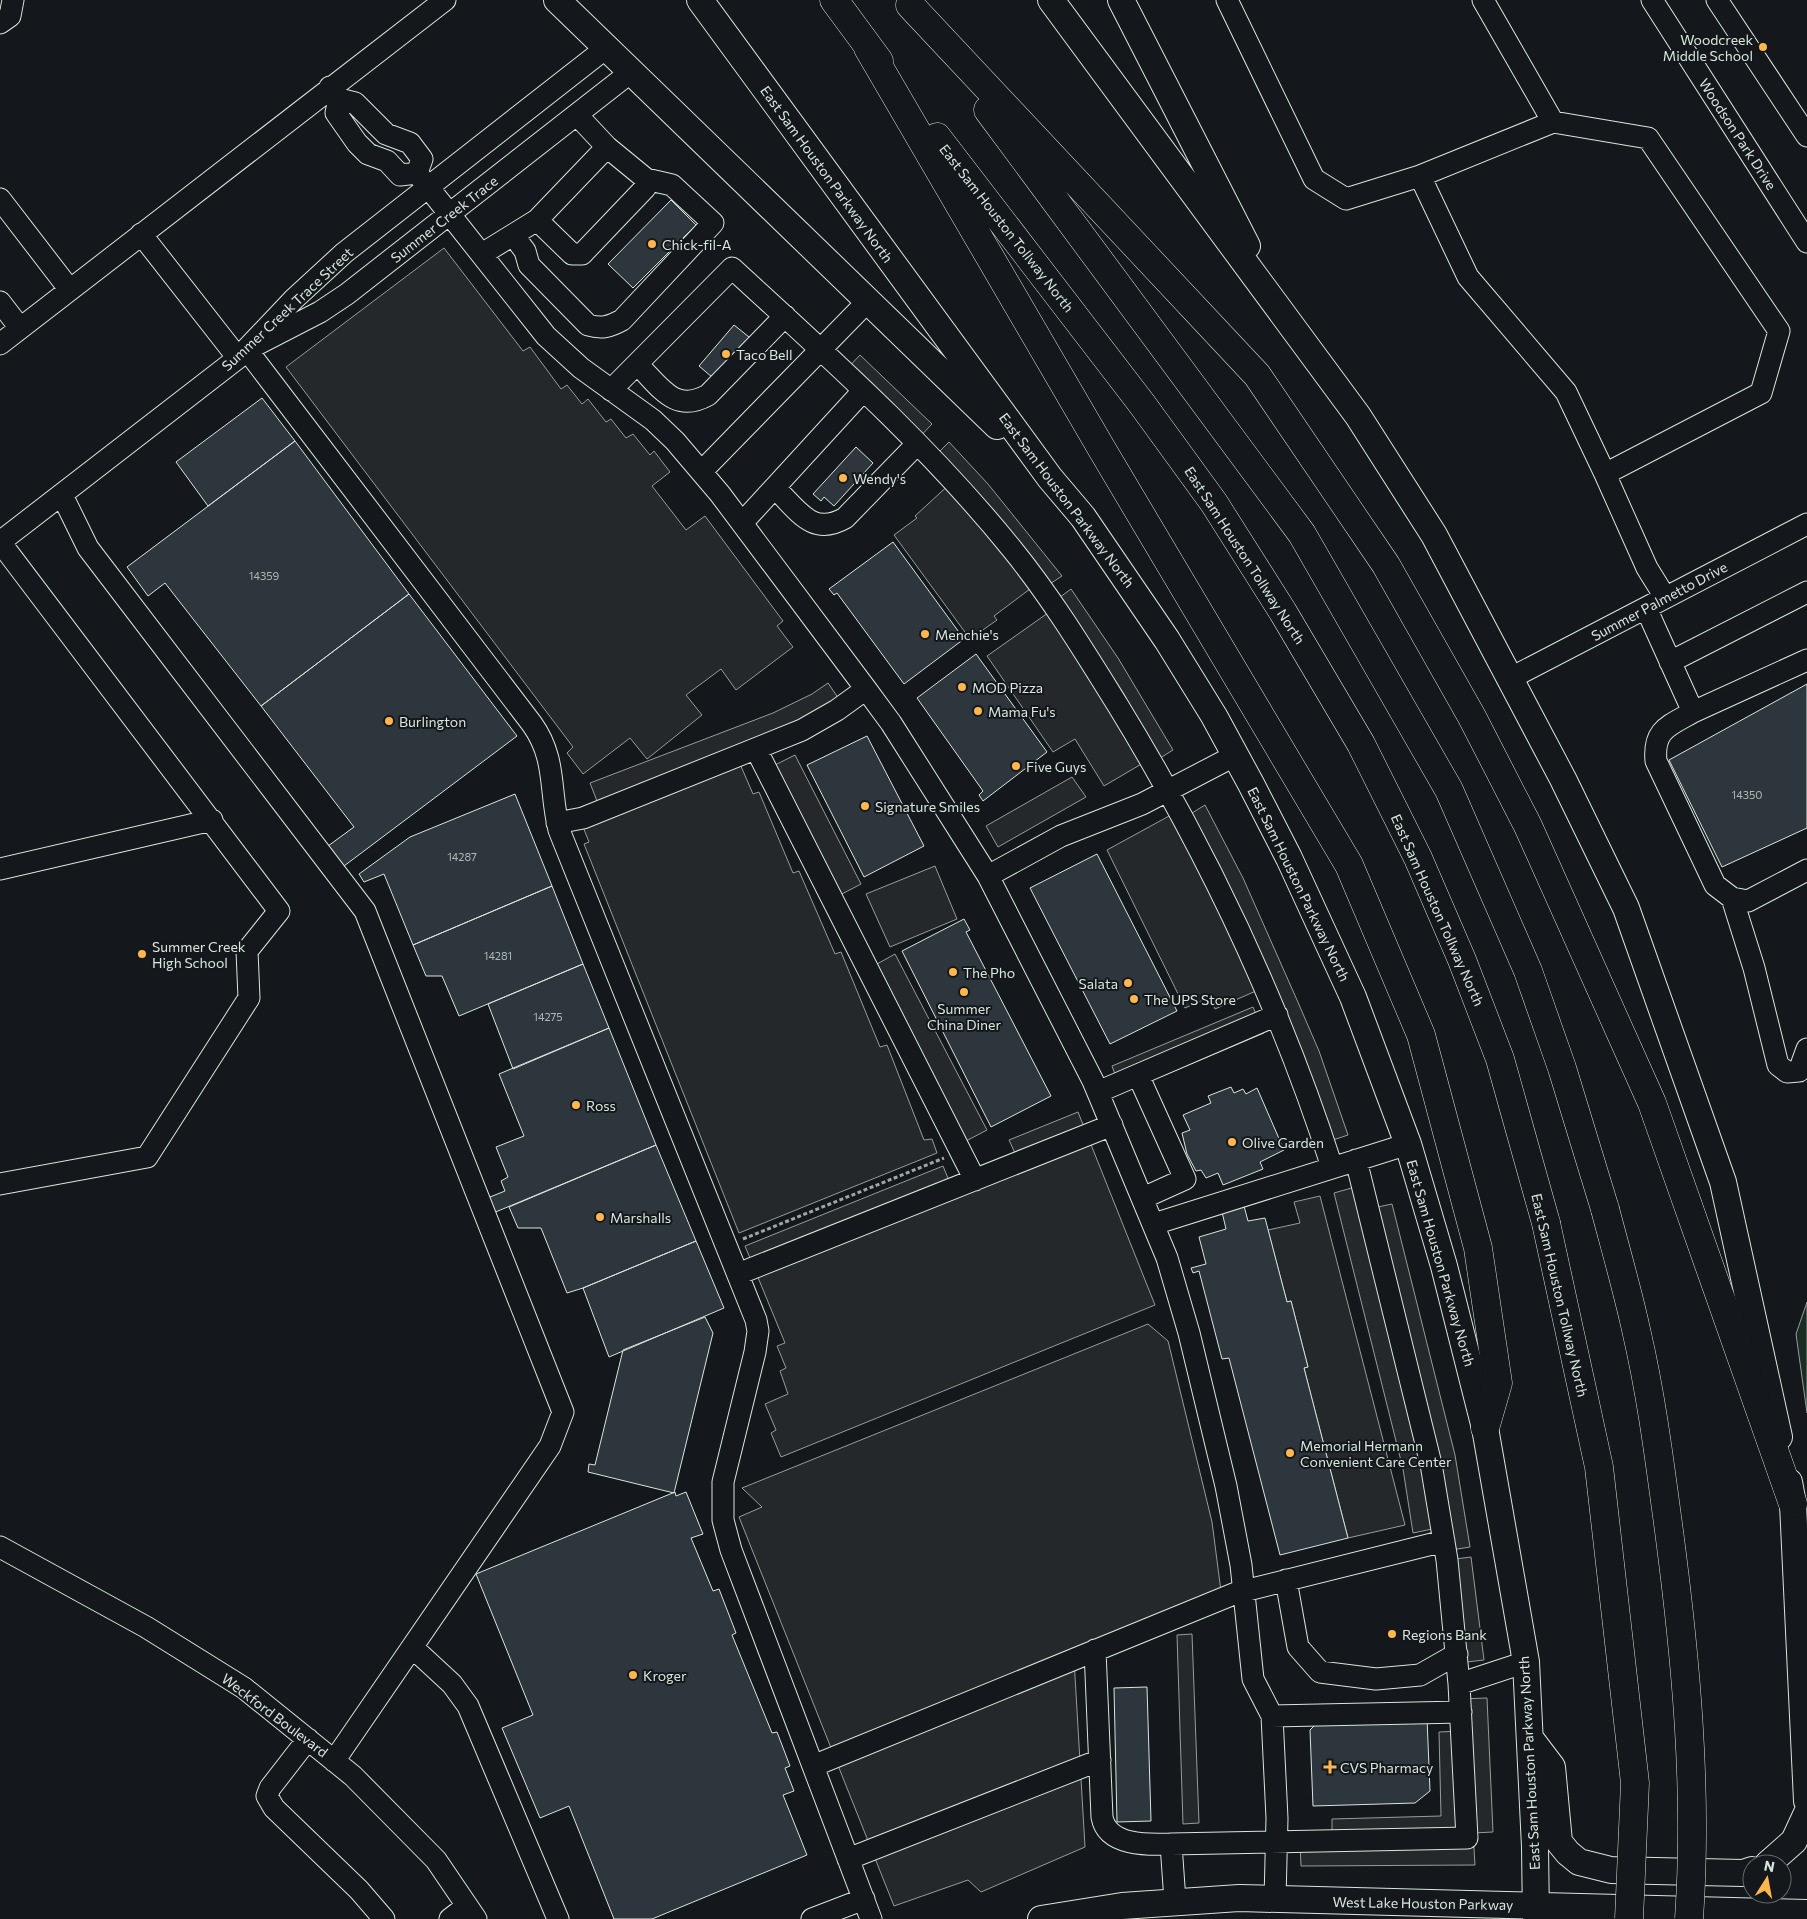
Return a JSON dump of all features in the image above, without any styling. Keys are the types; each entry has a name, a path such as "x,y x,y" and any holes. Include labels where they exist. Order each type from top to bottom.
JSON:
{"highway":[{"name":"East Sam Houston Tollway North","path":"834,0 868,48 1142,404 1214,503 1283,612 1361,744 1418,858 1462,960 1500,1059 1546,1223 1599,1467 1635,1783 1629,1919"},
{"path":"908,3 1302,534 1449,790 1528,971 1562,1068 1606,1209 1637,1333 1657,1441 1676,1584 1689,1719 1693,1855 1689,1919"},
{"path":"908,3 1257,375 1386,565 1472,717 1528,826 1652,1103 1793,1504"},
{"path":"868,48 1098,442 1349,865 1421,1034 1478,1248 1498,1383 1485,1428"}],"main road":[{"path":"557,0 1050,478"},
{"name":"East Sam Houston Parkway North","path":"700,0 1050,478 1083,518 1122,571 1183,666 1236,756 1289,858 1353,997 1408,1144 1449,1282 1485,1428 1526,1662 1536,1912"},
{"path":"1051,0 1358,416 1434,535 1511,678 1626,908 1722,1182 1793,1504 1807,1801"},
{"path":"1120,0 1286,320"},
{"path":"1530,1738 1552,1767 1559,1842 1579,1862 1611,1870 1742,1873"},
{"path":"1779,1854 1794,1841 1807,1814"},
{"name":"West Lake Houston Parkway","path":"1041,1919 1122,1906 1176,1910 1239,1898 1536,1912 1807,1913"}],"street":[{"path":"0,23 10,16 13,0"},
{"path":"0,344 141,234 334,93 445,0"},
{"path":"1227,0 1314,180 1346,199 1420,176 1553,122 1648,138 1779,331 1762,393 1605,474"},
{"path":"1483,0 1553,122"},
{"name":"Woodson Park Drive","path":"1652,0 1807,242"},
{"path":"1717,0 1807,136"},
{"name":"Summer Creek Trace Street","path":"0,542 242,354 319,275 424,180 606,48"},
{"name":"Summer Creek Trace","path":"242,354 320,312 450,214 631,72"},
{"path":"334,93 355,103 386,134 410,143 422,159 424,180 507,289 546,336 573,362 658,425 702,471 866,689 890,723 988,876 1098,1092 1167,1258 1187,1325 1233,1522 1244,1590 1253,1680 1272,1716 1277,1818 1275,1900"},
{"path":"334,93 336,113 368,154 387,161 400,175 424,180"},
{"path":"513,235 525,251 529,265 588,325 598,328 610,327 622,320 713,223 672,186 646,179 607,146 576,115"},
{"path":"482,254 537,220 607,146"},
{"path":"1420,176 1468,277 1566,392 1647,568 1666,597"},
{"path":"537,220 572,254 582,254 645,188 646,179"},
{"path":"0,199 70,290"},
{"path":"141,234 242,354 541,736 550,761 557,823 756,1320 757,1341 723,1482 723,1520 731,1550 871,1919"},
{"path":"611,390 732,268 821,349 974,503 1033,576 1088,656 1168,790 1225,902 1277,1015 1307,1091 1332,1167"},
{"path":"702,471 868,301"},
{"path":"0,302 20,328"},
{"path":"637,364 675,400 685,403 696,402 708,395 785,316"},
{"path":"742,523 863,391"},
{"path":"775,488 812,523 822,526 833,525 845,518 917,444"},
{"path":"62,494 88,548 366,911 563,1412 550,1446 334,1760"},
{"name":"Summer Palmetto Drive","path":"1511,678 1807,524"},
{"path":"0,542 212,820 279,912 247,951 249,998 147,1158 0,1184"},
{"path":"1670,662 1807,592"},
{"path":"1646,608 1693,712"},
{"path":"1807,660 1693,712 1661,733 1656,746 1656,761 1716,885 1732,898 1748,901 1807,870"},
{"path":"557,823 582,818 756,749 822,719 866,689"},
{"path":"756,749 975,1180"},
{"path":"988,876 1062,836 1123,812 1236,756"},
{"path":"0,870 212,820"},
{"path":"1732,898 1754,968 1778,1065 1786,1072 1799,1070 1807,1049"},
{"path":"1098,1092 1277,1015"},
{"path":"1138,1075 1185,1179 1143,1198"},
{"path":"738,1274 1112,1126"},
{"path":"1154,1224 1408,1144"},
{"path":"1095,1650 1102,1817 1107,1832 1114,1836 1133,1842 1171,1844 1467,1838 1457,1654 1444,1541 1423,1429 1356,1160"},
{"path":"813,1766 1244,1590 1444,1541"},
{"name":"Weckford Boulevard","path":"2,1548 146,1626 244,1688 353,1776 436,1860 472,1913"},
{"path":"1286,1580 1298,1647 1320,1672 1376,1679 1420,1674 1457,1654"},
{"path":"412,1647 452,1684 468,1706 558,1919"},
{"path":"1459,1684 1526,1662"},
{"path":"1272,1716 1460,1712"},
{"path":"308,1739 270,1788 267,1796 274,1808 359,1890 384,1919"},
{"path":"848,1859 1100,1760"},
{"path":"1171,1844 1176,1910"},
{"path":"812,1919 864,1899"},
{"path":"450,1919 472,1913"}],"path":[{"path":"726,1246 960,1150"}],"green space":[{"path":"1807,1302 1807,1413 1796,1334"}],"shaded area":[{"path":"444,248 523,351 530,347 561,389 567,385 582,404 588,399 606,422 611,419 626,438 633,434 650,455 654,451 670,472 652,486 686,530 705,516 783,621 777,626 793,647 736,690 721,669 686,695 702,715 647,759 630,738 583,774 567,753 573,747 286,367"},
{"path":"860,355 932,424 915,442 844,372"},
{"path":"949,442 988,484 1062,576 1042,589 1038,583 994,616 997,620 970,639 894,535 917,518 915,516 953,481 932,459"},
{"path":"1071,589 1118,658 1173,750 1152,763 1150,759 1104,786 1075,739 1053,752 987,656 1055,608 1052,603"},
{"path":"828,683 843,705 737,757 753,794 759,792 793,873 799,871 835,954 841,952 880,1047 887,1045 924,1140 932,1139 937,1153 739,1233 584,844 589,842 576,809 597,801 590,783 773,713 812,694"},
{"path":"795,755 861,884 840,895 775,765"},
{"path":"1072,777 1086,797 998,847 986,826"},
{"path":"1205,805 1243,878 1297,1000 1319,1051 1348,1135 1324,1143 1265,987 1215,1009 1210,997 1185,1008 1107,850 1180,810 1184,818"},
{"path":"935,866 957,919 890,947 866,894"},
{"path":"895,954 987,1130 966,1141 877,964"},
{"path":"1253,1007 1264,1033 1122,1093 1112,1066"},
{"path":"1078,1112 1155,1305 781,1457 771,1433 776,1430 765,1404 788,1394 780,1371 786,1368 777,1346 785,1343 745,1246 943,1166 952,1188 1019,1162 1009,1140"},
{"path":"1362,1185 1368,1209 1392,1204 1455,1455 1470,1547 1445,1551 1442,1527 1413,1533 1403,1469 1334,1193"},
{"path":"1320,1196 1405,1525 1348,1538 1304,1368 1308,1367 1291,1301 1287,1302 1268,1230 1300,1223 1294,1202"},
{"path":"1148,1324 1168,1341 1212,1522 1222,1599 1074,1659 1085,1847 981,1892 968,1880 894,1906 739,1517 762,1507 742,1488"},
{"path":"1471,1557 1484,1660 1458,1663 1447,1560"},
{"path":"1192,1634 1199,1823 1183,1824 1177,1635"},
{"path":"1487,1698 1493,1832 1473,1833 1475,1865 1301,1866 1300,1842 1332,1841 1332,1819 1441,1816 1439,1732 1461,1731 1460,1699"}],"building":[{"name":"Chick-fil-A","path":"671,200 696,225 633,288 608,264"},
{"name":"Taco Bell","path":"734,325 754,341 719,383 699,366"},
{"path":"262,398 295,441 208,506 176,462"},
{"path":"295,441 409,594 261,706 165,583 148,596 127,567"},
{"name":"Wendy's","path":"856,447 873,463 834,506 824,497 821,501 813,494"},
{"path":"893,542 964,639 904,684 837,593 834,595 829,589"},
{"name":"Burlington","path":"409,594 517,736 344,866 328,846 354,827 261,706"},
{"path":"976,654 1047,752 983,801 979,795 983,791 917,698"},
{"path":"1807,684 1807,828 1722,867 1669,760"},
{"name":"Signature Smiles","path":"867,736 924,846 864,877 807,765"},
{"path":"515,794 552,886 413,945 384,874 364,882 359,874 410,837"},
{"path":"1097,854 1177,1011 1110,1044 1030,888"},
{"path":"552,886 583,964 459,1016 442,976 426,976 413,945"},
{"path":"964,919 970,930 966,932 1051,1096 991,1127 902,951"},
{"path":"583,964 609,1028 513,1069 488,1004"},
{"name":"Ross","path":"609,1028 656,1145 486,1216 480,1201 505,1191 501,1181 508,1177 496,1147 524,1136 499,1074"},
{"name":"Olive Garden","path":"1231,1087 1234,1093 1243,1089 1246,1094 1257,1088 1284,1150 1260,1162 1263,1169 1223,1185 1218,1173 1206,1178 1201,1170 1196,1171 1187,1154 1182,1133 1190,1130 1183,1115 1211,1103 1208,1096"},
{"name":"Marshalls","path":"656,1145 696,1241 567,1293 541,1228 518,1228 509,1207"},
{"name":"Memorial Hermann Convenient Care Center","path":"1244,1206 1248,1221 1265,1218 1287,1302 1291,1301 1308,1367 1304,1368 1348,1538 1280,1555 1229,1358 1222,1359 1199,1271 1193,1273 1191,1268 1206,1264 1199,1237 1226,1229 1222,1212"},
{"path":"696,1241 724,1308 609,1357 583,1288"},
{"path":"705,1317 713,1333 674,1493 588,1472 589,1464 595,1465 623,1350"},
{"name":"Kroger","path":"675,1492 676,1496 686,1492 703,1534 691,1538 713,1591 719,1589 736,1633 732,1635 772,1733 777,1732 790,1766 785,1768 794,1791 783,1795 807,1855 652,1919 614,1919 569,1806 540,1818 502,1728 533,1715 476,1574"},
{"path":"1147,1687 1151,1821 1117,1822 1114,1688"},
{"name":"CVS Pharmacy","path":"1427,1718 1430,1791 1415,1803 1313,1806 1310,1730 1321,1719"}],"place":[{"name":"Woodcreek Middle School","path":"1763,47"},
{"name":"Chick-fil-A","path":"652,244"},
{"name":"Taco Bell","path":"726,354"},
{"name":"Wendy's","path":"843,478"},
{"name":"Menchie's","path":"925,634"},
{"name":"MOD Pizza","path":"962,687"},
{"name":"Mama Fu's","path":"978,711"},
{"name":"Burlington","path":"389,721"},
{"name":"Five Guys","path":"1016,766"},
{"name":"Signature Smiles","path":"865,806"},
{"name":"Summer Creek High School","path":"142,954"},
{"name":"The Pho","path":"953,972"},
{"name":"Salata","path":"1128,983"},
{"name":"Summer China Diner","path":"964,992"},
{"name":"The UPS Store","path":"1134,999"},
{"name":"Ross","path":"576,1105"},
{"name":"Olive Garden","path":"1232,1142"},
{"name":"Marshalls","path":"600,1217"},
{"name":"Memorial Hermann Convenient Care Center","path":"1290,1453"},
{"name":"Regions Bank","path":"1392,1634"},
{"name":"Kroger","path":"633,1675"},
{"name":"CVS Pharmacy","path":"1330,1767"}]}
